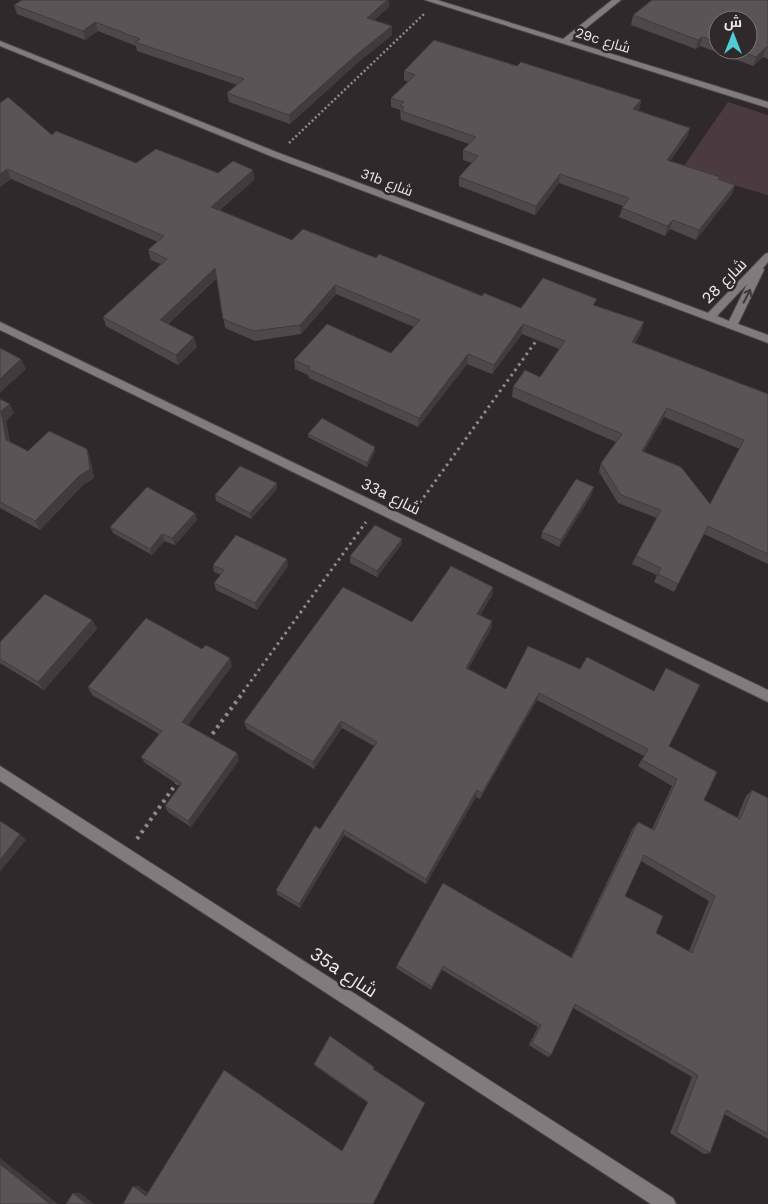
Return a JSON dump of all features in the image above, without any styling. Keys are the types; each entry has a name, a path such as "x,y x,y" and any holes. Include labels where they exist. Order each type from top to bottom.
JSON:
{"street":[{"path":"564,42 617,0"},
{"name":"29c شارع","path":"433,1 768,105"},
{"name":"31b شارع","path":"0,43 276,155 768,339"},
{"name":"شارع 28","path":"732,326 761,266 768,256"},
{"name":"شارع 28","path":"709,318 761,266"},
{"name":"33a شارع","path":"0,326 768,696"},
{"name":"35a شارع","path":"0,773 667,1204"}],"path":[{"path":"276,155 433,1"},
{"path":"406,522 540,336"},
{"path":"207,741 376,507"},
{"path":"125,854 184,774"}],"shaded area":[{"path":"728,102 768,115 768,195 681,170"}],"building":[{"path":"22,0 387,0 367,18 392,26 356,55 289,115 227,93 244,79 135,42 140,39 95,22 83,31 14,5"},
{"path":"652,0 768,0 768,48 766,47 758,55 758,10 708,10 708,39 702,37 698,40 633,15"},
{"path":"434,40 517,66 521,62 641,100 633,109 690,128 667,160 720,177 718,179 735,185 699,230 673,220 667,226 622,208 629,198 560,174 536,206 459,177 478,156 463,150 476,137 401,111 404,107 400,106 404,102 391,98 415,75 404,71"},
{"path":"8,97 52,135 56,131 136,163 156,149 218,173 233,161 253,170 211,207 292,240 303,229 376,258 379,254 482,296 484,293 521,308 543,278 597,299 593,305 644,322 632,342 768,394 768,554 708,526 678,584 658,574 661,568 636,556 661,510 621,495 601,463 622,434 513,387 525,370 540,377 565,341 523,324 494,365 468,354 419,418 308,369 310,367 294,360 327,324 391,353 420,320 335,285 300,325 253,331 223,319 215,268 160,320 194,337 176,355 103,317 167,259 148,250 164,236 7,169 0,174 0,103","holes":["667,408 744,440 710,504 681,467 642,451"]},
{"path":"0,348 21,359 0,379"},
{"path":"0,399 10,404 1,411 6,440 28,451 49,431 87,449 90,469 79,476 35,521 0,502"},
{"path":"322,418 375,447 367,463 308,434"},
{"path":"240,466 277,483 250,513 215,495"},
{"path":"576,479 594,487 561,540 542,532"},
{"path":"147,487 195,513 172,538 162,534 150,549 110,527"},
{"path":"375,525 402,539 377,571 350,556"},
{"path":"236,535 287,559 255,603 214,583 224,570 213,565"},
{"path":"451,566 493,587 477,614 492,621 466,668 506,689 528,646 580,669 587,657 654,691 666,668 700,685 669,746 717,772 704,800 740,819 752,790 768,798 768,1134 726,1110 710,1153 676,1132 698,1075 575,1004 551,1055 532,1043 541,1025 443,966 432,987 397,965 443,883 572,958 638,822 654,830 677,779 642,760 648,749 539,693 482,793 477,790 426,879 344,830 299,904 276,890 315,826 320,829 377,742 341,721 313,762 244,722 343,587 412,622","holes":["644,855 715,896 692,953 656,933 663,916 625,896"]},
{"path":"45,594 92,620 38,682 0,659 0,642"},
{"path":"146,618 202,649 206,645 230,658 182,722 237,753 188,821 165,806 182,783 141,757 162,731 88,687"},
{"path":"0,821 20,834 0,860"},
{"path":"330,1036 374,1067 373,1069 425,1103 373,1204 123,1204 133,1186 146,1196 224,1070 342,1151 368,1102 314,1064"},
{"path":"0,1164 50,1204 0,1204"},
{"path":"73,1193 87,1204 66,1204"}]}
